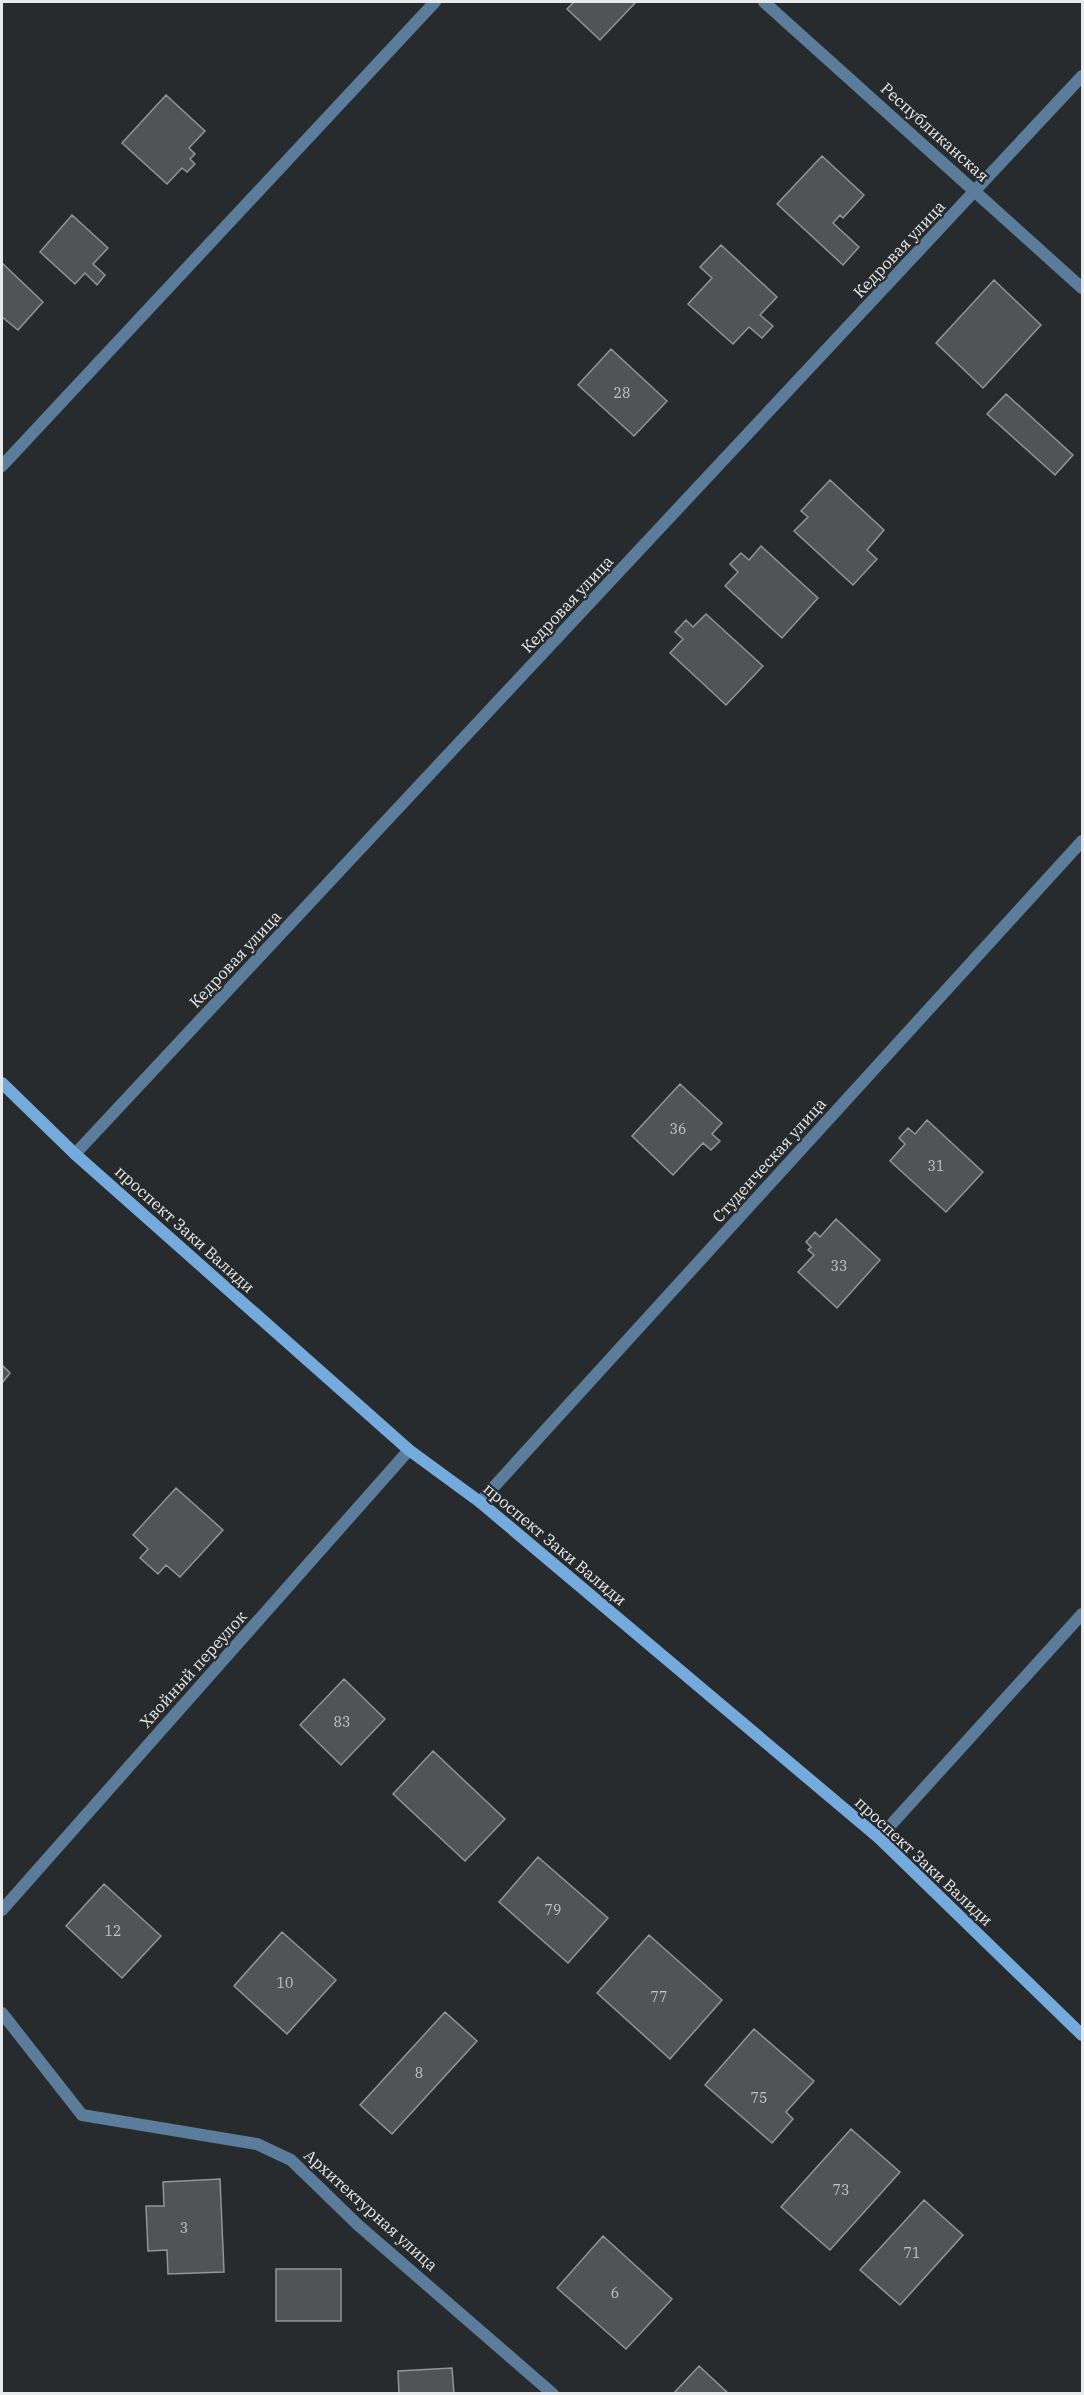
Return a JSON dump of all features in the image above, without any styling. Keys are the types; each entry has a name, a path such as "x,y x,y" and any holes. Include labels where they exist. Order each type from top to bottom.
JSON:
{"street":[{"path":"2,466 435,2"},
{"name":"Республиканская","path":"764,2 1083,288"},
{"name":"Кедровая улица","path":"75,1154 1083,76"},
{"name":"Студенческая улица","path":"480,1502 1083,841"},
{"name":"проспект Заки Валиди","path":"2,1083 75,1154 409,1450 480,1502 879,1838 1083,2035"},
{"name":"Хвойный переулок","path":"2,1910 409,1450"},
{"path":"879,1838 1083,1614"},
{"name":"Архитектурная улица","path":"2,2013 82,2115 257,2144 291,2160 358,2225 553,2394"}],"building":[{"path":"574,2 636,2 600,40 567,9"},
{"path":"166,95 205,131 189,148 195,154 190,159 195,164 187,172 182,168 167,184 122,143"},
{"path":"822,156 864,195 843,218 840,215 833,223 859,247 843,265 777,204"},
{"path":"72,215 108,248 93,264 105,275 97,285 85,273 75,284 40,252"},
{"path":"721,245 777,297 760,315 773,326 762,338 749,327 733,344 688,304 712,278 700,267"},
{"path":"2,263 43,302 18,330 2,317"},
{"path":"994,280 1041,325 983,388 936,343"},
{"path":"611,349 667,401 634,436 578,385"},
{"path":"1006,394 1073,455 1055,475 987,414"},
{"path":"830,480 884,530 867,550 877,559 853,585 794,531 808,517 801,511"},
{"path":"761,546 818,598 782,638 725,586 738,572 730,564 741,553 749,560"},
{"path":"706,614 763,666 726,705 670,653 683,639 675,632 686,620 693,627"},
{"path":"680,1084 722,1123 712,1134 720,1141 711,1150 703,1143 673,1175 632,1136"},
{"path":"927,1120 983,1172 946,1212 890,1161 905,1144 899,1138 908,1128 915,1134"},
{"path":"836,1219 880,1260 837,1308 798,1272 814,1255 808,1250 811,1247 806,1242 815,1232 820,1237"},
{"path":"2,1365 10,1373 2,1383"},
{"path":"176,1488 223,1530 180,1577 166,1565 158,1574 140,1558 148,1549 133,1535"},
{"path":"344,1679 385,1719 341,1765 300,1725"},
{"path":"433,1751 505,1819 465,1861 393,1794"},
{"path":"538,1857 608,1918 568,1963 499,1902"},
{"path":"104,1884 161,1936 122,1978 66,1926"},
{"path":"282,1932 336,1980 287,2034 234,1986"},
{"path":"649,1935 722,2000 670,2059 597,1993"},
{"path":"445,2012 477,2041 392,2134 360,2105"},
{"path":"754,2029 814,2081 786,2112 793,2119 772,2143 705,2085"},
{"path":"851,2129 900,2172 830,2250 781,2207"},
{"path":"220,2179 224,2272 168,2274 167,2250 148,2251 146,2206 164,2206 163,2182"},
{"path":"924,2200 963,2235 900,2305 860,2270"},
{"path":"603,2236 672,2299 626,2349 557,2288"},
{"path":"276,2269 341,2269 341,2321 276,2321"},
{"path":"699,2366 729,2394 673,2394"},
{"path":"452,2368 454,2394 399,2394 398,2371"}]}
